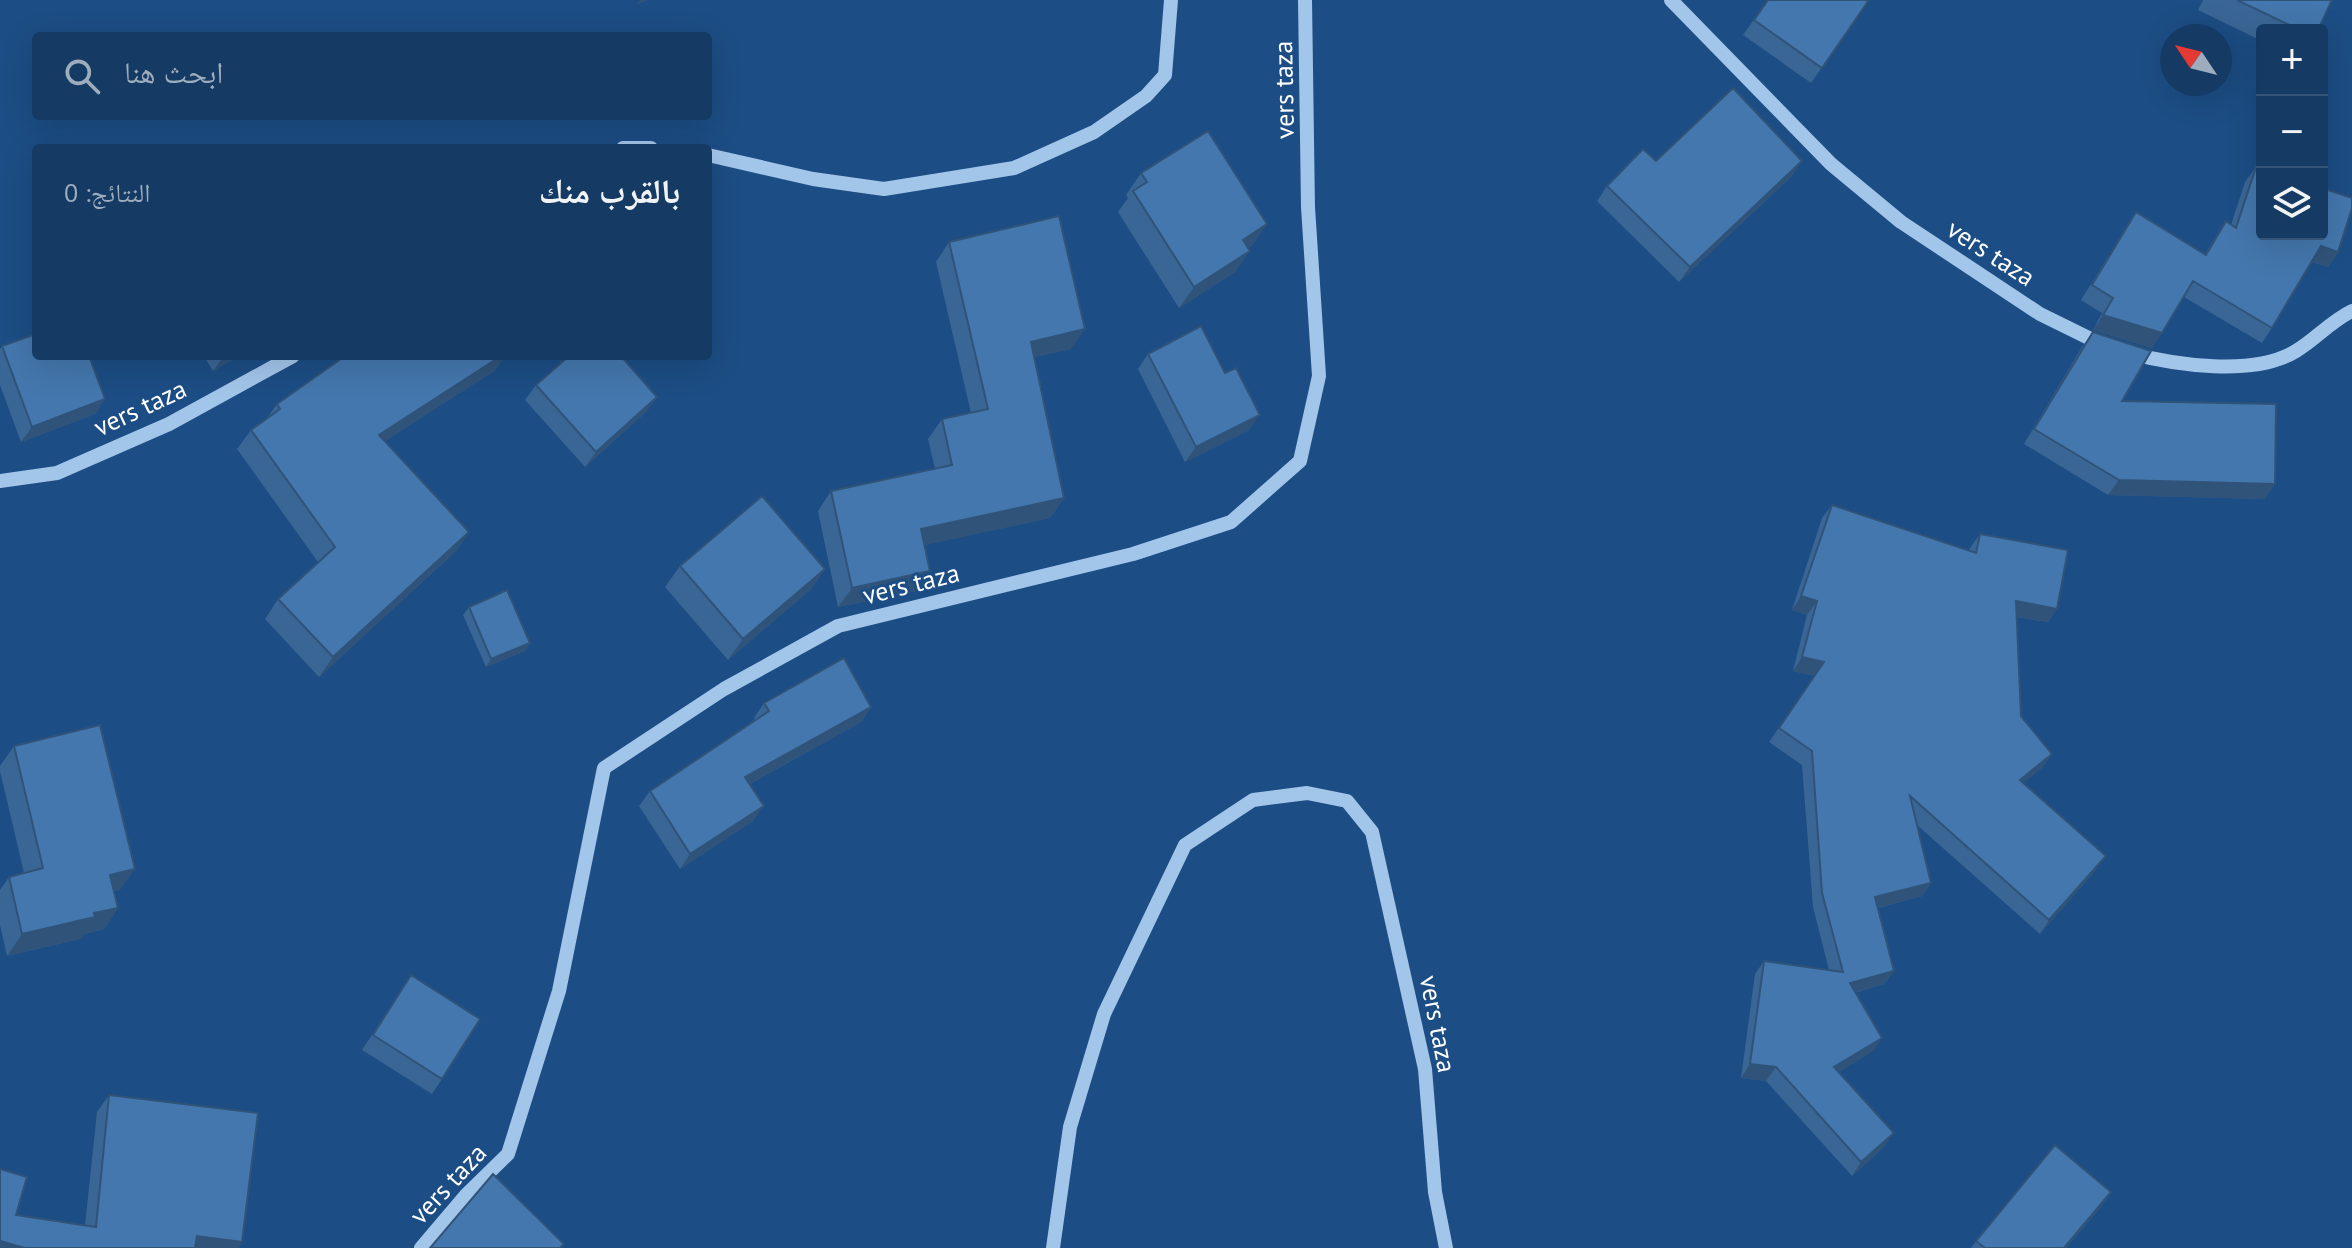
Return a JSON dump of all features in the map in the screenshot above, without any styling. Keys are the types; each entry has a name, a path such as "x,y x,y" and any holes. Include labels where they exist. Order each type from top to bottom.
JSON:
{"street":[{"path":"712,156 813,179 884,189 1014,168 1094,132 1146,96 1165,75 1171,0"},
{"name":"vers taza","path":"421,1248 466,1195 508,1154 559,991 604,768 724,689 838,626 1133,554 1231,522 1300,461 1319,376 1308,207 1305,0"},
{"name":"vers taza","path":"1671,0 1831,164 1901,222 2040,314 2101,345 2167,363 2245,366 2294,353 2352,311"},
{"name":"vers taza","path":"0,481 57,473 169,424 286,360"},
{"name":"vers taza","path":"1053,1248 1070,1127 1104,1014 1185,845 1253,800 1307,793 1347,801 1372,832 1425,1069 1435,1192 1446,1248"}],"building":[{"path":"1768,0 1869,0 1822,68 1754,20"},
{"path":"2237,0 2332,0 2321,24 2287,24"},
{"path":"1733,88 1802,161 1690,267 1607,186 1643,149 1656,161"},
{"path":"1208,131 1267,224 1243,240 1250,251 1194,287 1133,191 1147,182 1141,173"},
{"path":"2256,167 2256,240 2328,240 2328,190 2352,198 2352,208 2338,252 2321,246 2272,328 2193,281 2162,333 2103,315 2113,298 2092,285 2136,212 2206,255 2226,221 2236,228"},
{"path":"1059,216 1085,329 1031,342 1064,498 921,529 930,571 852,588 831,491 952,465 942,419 988,409 949,242"},
{"path":"1201,326 1225,373 1236,368 1260,415 1196,447 1148,354"},
{"path":"2093,332 2151,351 2122,401 2276,404 2275,484 2119,480 2034,429"},
{"path":"32,335 32,360 90,360 105,399 32,427 2,346"},
{"path":"339,360 495,360 379,435 469,532 333,657 278,599 335,547 251,430 280,409 277,404"},
{"path":"564,360 625,360 657,397 596,452 536,385"},
{"path":"762,496 825,569 743,639 680,566"},
{"path":"1832,505 1976,553 1980,534 2068,550 2057,609 2016,601 2021,716 2052,754 2020,780 2106,856 2049,920 1910,796 1931,883 1875,897 1894,971 1850,983 1882,1038 1834,1067 1894,1133 1861,1162 1776,1067 1750,1064 1764,961 1843,972 1822,893 1812,751 1779,728 1824,662 1802,657 1817,601 1801,596"},
{"path":"507,590 530,643 491,659 469,607"},
{"path":"844,658 871,707 745,777 764,806 690,854 650,791 769,711 764,703"},
{"path":"100,725 135,869 110,875 118,908 94,913 95,917 22,934 9,877 43,868 14,746"},
{"path":"411,975 480,1019 442,1079 373,1035"},
{"path":"109,1095 258,1113 242,1242 197,1236 195,1248 25,1248 0,1241 0,1169 27,1177 16,1215 96,1227"},
{"path":"2055,1145 2111,1192 2064,1248 1985,1248 1976,1241"},
{"path":"493,1174 564,1244 560,1248 430,1248"}]}
